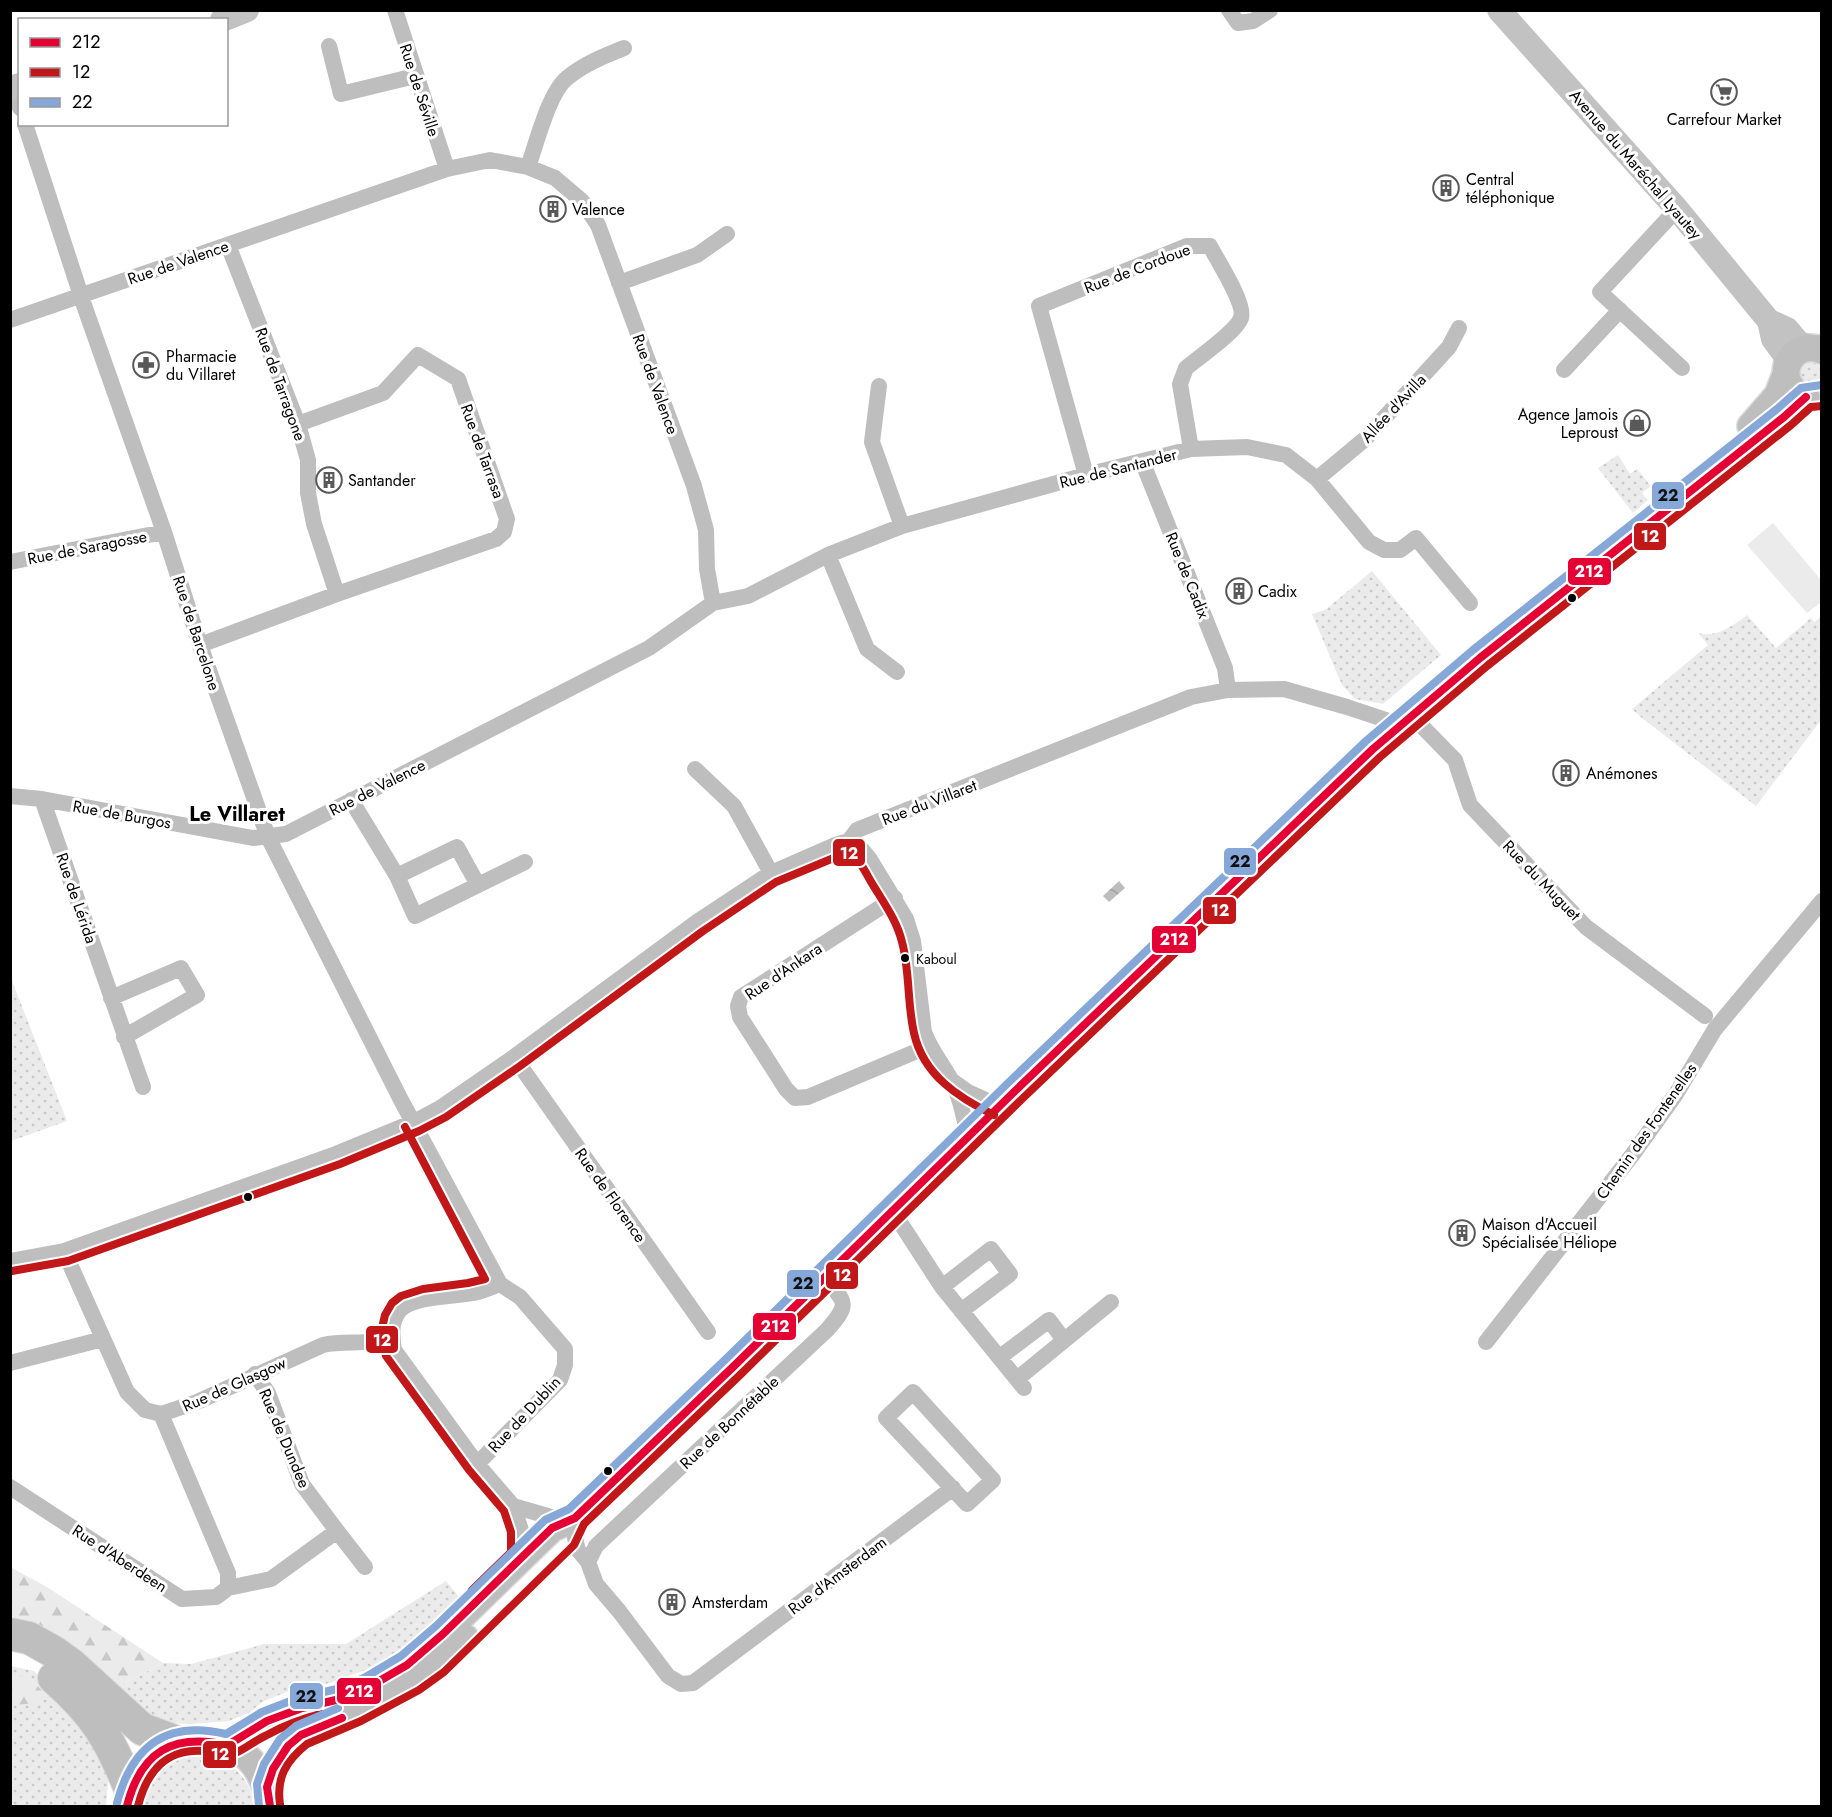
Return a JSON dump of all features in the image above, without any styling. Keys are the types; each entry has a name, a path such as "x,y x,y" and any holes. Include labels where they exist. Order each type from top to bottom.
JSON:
{"highway":[{"path":"10,1634 29,1638 54,1652 142,1729 177,1742"},
{"path":"10,1655 29,1662 52,1676 97,1722 114,1752 129,1798"}],"main road":[{"path":"1808,356 1791,388 1798,394 1816,397"},
{"path":"1650,522 1733,446 1778,395 1808,356"},
{"path":"228,1745 267,1721 302,1708 340,1699 369,1687 408,1665 552,1528 570,1520 734,1366 999,1106 1357,764 1480,658 1784,417 1797,403 1816,397"},
{"path":"268,1797 273,1769 288,1746 301,1735 356,1713 393,1694 437,1664 567,1537 570,1520"},
{"path":"129,1798 140,1769 157,1752 177,1742 194,1739 212,1740 228,1745 245,1755 258,1770 268,1797"}],"street":[{"path":"227,18 247,10"},
{"name":"Rue de Séville","path":"395,10 447,169"},
{"path":"1229,10 1238,23 1253,21 1270,10"},
{"name":"Avenue du Maréchal Lyautey","path":"1499,10 1677,209 1769,321 1787,329 1808,356"},
{"path":"329,46 341,94 415,76"},
{"path":"528,167 551,101 565,80 591,62 624,48"},
{"name":"Rue de Barcelone","path":"26,126 81,296 268,837 401,1101 414,1122"},
{"name":"Rue de Valence","path":"81,296 447,169 490,160 528,167 555,178 582,201 598,225 694,486 706,530 707,569 713,603 649,648 286,834 268,837"},
{"path":"1677,209 1600,292 1682,368"},
{"path":"619,283 697,255 727,234"},
{"name":"Rue de Tarragone","path":"228,245 298,424 308,459 308,493 314,524 337,594"},
{"name":"Rue de Cordoue","path":"1086,475 1039,306 1187,246 1210,246 1240,303 1242,316 1235,327 1186,368 1182,376 1180,384 1191,449"},
{"path":"10,320 81,296"},
{"path":"1564,370 1620,310"},
{"name":"Allée d'Avilla","path":"1317,479 1365,439 1449,347 1459,328"},
{"name":"Rue de Tarrasa","path":"298,424 383,393 418,355 458,379 507,519 504,532 496,539 337,594"},
{"path":"879,386 872,442 902,526"},
{"name":"Rue de Santander","path":"713,603 747,596 828,555 902,526 1086,475 1191,449 1248,447 1286,455 1317,479 1369,542 1384,550 1400,550 1416,538 1470,603"},
{"name":"Rue de Cadix","path":"1142,461 1225,668 1228,690"},
{"name":"Rue de Saragosse","path":"10,562 164,532"},
{"path":"828,555 867,649 897,672"},
{"path":"200,645 337,594"},
{"name":"Rue du Villaret","path":"10,1261 64,1251 336,1154 414,1122 440,1108 514,1057 632,969 771,873 849,841 857,830 1191,697 1228,690 1284,689 1406,721"},
{"name":"Rue du Muguet","path":"1406,721 1455,760 1470,805 1586,927 1705,1016"},
{"path":"695,769 734,806 771,873"},
{"name":"Rue de Burgos","path":"10,796 42,799 253,838 268,837"},
{"name":"Rue de Lérida","path":"42,799 143,1087"},
{"path":"351,800 397,876 415,916 525,862"},
{"path":"849,841 859,846 869,858 906,919 913,941 924,1032 929,1046 951,1080 960,1102 968,1137"},
{"path":"397,876 457,847 478,885"},
{"name":"Rue d'Ankara","path":"895,898 741,997 738,1006 740,1017 786,1089 795,1098 808,1097 929,1046"},
{"name":"Chemin des Fontenelles","path":"1486,1342 1633,1154 1676,1094 1715,1029 1821,901"},
{"path":"111,998 181,968 196,995 124,1037"},
{"name":"Rue de Florence","path":"514,1057 708,1332"},
{"path":"951,1080 968,1092 999,1106"},
{"name":"Rue de Dublin","path":"414,1122 500,1284 520,1297 565,1349 565,1365 560,1380 477,1464"},
{"path":"892,1210 942,1287 1020,1383 1064,1340 1111,1302"},
{"path":"942,1287 991,1250 1010,1274 961,1311"},
{"name":"Rue de Glasgow","path":"64,1251 127,1392 145,1410 161,1414 197,1402 323,1345 340,1342 378,1342 392,1337"},
{"name":"Rue de Bonnétable","path":"588,1562 596,1546 827,1330 843,1312 844,1304 823,1278"},
{"path":"500,1284 478,1292 414,1302 401,1309 393,1322 392,1337 394,1350 477,1464 513,1506 521,1530 522,1556"},
{"path":"1000,1357 1049,1320 1064,1340"},
{"path":"10,1362 103,1339"},
{"name":"Rue de Dundee","path":"255,1374 268,1393 302,1484 365,1567"},
{"path":"913,1392 993,1480 967,1504 953,1488 886,1418 913,1392"},
{"path":"161,1414 228,1573 228,1588 271,1579 337,1531"},
{"name":"Rue d'Aberdeen","path":"10,1487 182,1599 216,1597 228,1588"},
{"name":"Rue d'Amsterdam","path":"570,1520 578,1550 588,1562 596,1584 668,1676 681,1684 693,1683 953,1488"},
{"path":"513,1506 570,1520"}],"green space":[{"path":"1803,360 1821,362 1820,384 1807,387 1796,375"},
{"path":"1618,455 1630,474 1637,469 1651,486 1642,493 1648,500 1633,513 1598,468"},
{"path":"1773,523 1821,580 1821,602 1807,613 1747,545"},
{"path":"1372,571 1441,655 1383,704 1355,699 1342,685 1312,614 1325,610"},
{"path":"1747,615 1776,648 1811,618 1814,622 1822,616 1821,720 1756,806 1632,709 1708,645 1698,633 1718,632"},
{"path":"10,976 67,1121 11,1141 10,1141"},
{"path":"10,1567 47,1587 163,1663 117,1687 47,1631 11,1616"},
{"path":"446,1581 460,1598 409,1644 368,1669 330,1683 292,1690 264,1701 250,1712 229,1721 171,1723 149,1715 117,1687 163,1663 191,1664 264,1644 346,1644"},
{"path":"11,1666 34,1671 65,1703 109,1772 106,1806 11,1806"},
{"path":"11,1672 33,1681 43,1692 36,1703 14,1705 11,1703"},
{"path":"187,1755 215,1757 239,1772 249,1788 253,1806 143,1806 148,1787 156,1774 162,1768"}],"water":[{"path":"1119,881 1125,888 1109,902 1103,896"}],"transit line":[{"name":"22","path":"117,1803 132,1766 142,1752 155,1742 169,1735 186,1731 226,1734 262,1712 298,1698 337,1689 364,1678 401,1656 436,1626 545,1520 569,1509 1007,1084 1366,741 1473,650 1801,388 1821,385"},
{"name":"212","path":"127,1806 141,1772 162,1750 191,1742 228,1745 267,1721 302,1708 340,1699 369,1687 407,1665 443,1634 552,1528 575,1518 1014,1092 1373,749 1480,658 1784,417 1806,397"},
{"name":"12","path":"280,1804 281,1778 288,1764 300,1750 307,1744 361,1721 419,1690 444,1672 574,1545 584,1524 1021,1100 1380,757 1487,666 1811,407 1822,406"},
{"name":"12","path":"12,1271 68,1261 340,1164 419,1131 446,1117 520,1066 703,931 776,882 848,852 862,867 890,912 900,934 905,953 914,1033 925,1061 934,1073 956,1093 994,1115"},
{"name":"12","path":"405,1127 485,1279 423,1289 401,1296 392,1303 385,1315 382,1328 382,1341 386,1356 469,1470 504,1511 511,1532 511,1552 472,1590"},
{"name":"22","path":"259,1806 257,1784 264,1764 280,1739 296,1726 338,1708"},
{"name":"12","path":"138,1806 153,1772 169,1758 191,1751 230,1755 285,1726 321,1714"},
{"name":"212","path":"270,1806 267,1787 273,1769 288,1746 301,1735 342,1718"}],"place":[{"name":"Carrefour Market","path":"1724,92"},
{"name":"Central téléphonique","path":"1446,188"},
{"name":"Valence","path":"553,209"},
{"name":"Pharmacie du Villaret","path":"146,365"},
{"name":"Agence Jamois Leproust","path":"1637,423"},
{"name":"Santander","path":"329,480"},
{"name":"Cadix","path":"1239,591"},
{"name":"Anémones","path":"1566,773"},
{"name":"Kaboul","path":"905,958"},
{"name":"Maison d'Accueil Spécialisée Héliope","path":"1462,1233"},
{"name":"Amsterdam","path":"672,1602"}],"district":[{"name":"Le Villaret","path":"237,814"}]}
